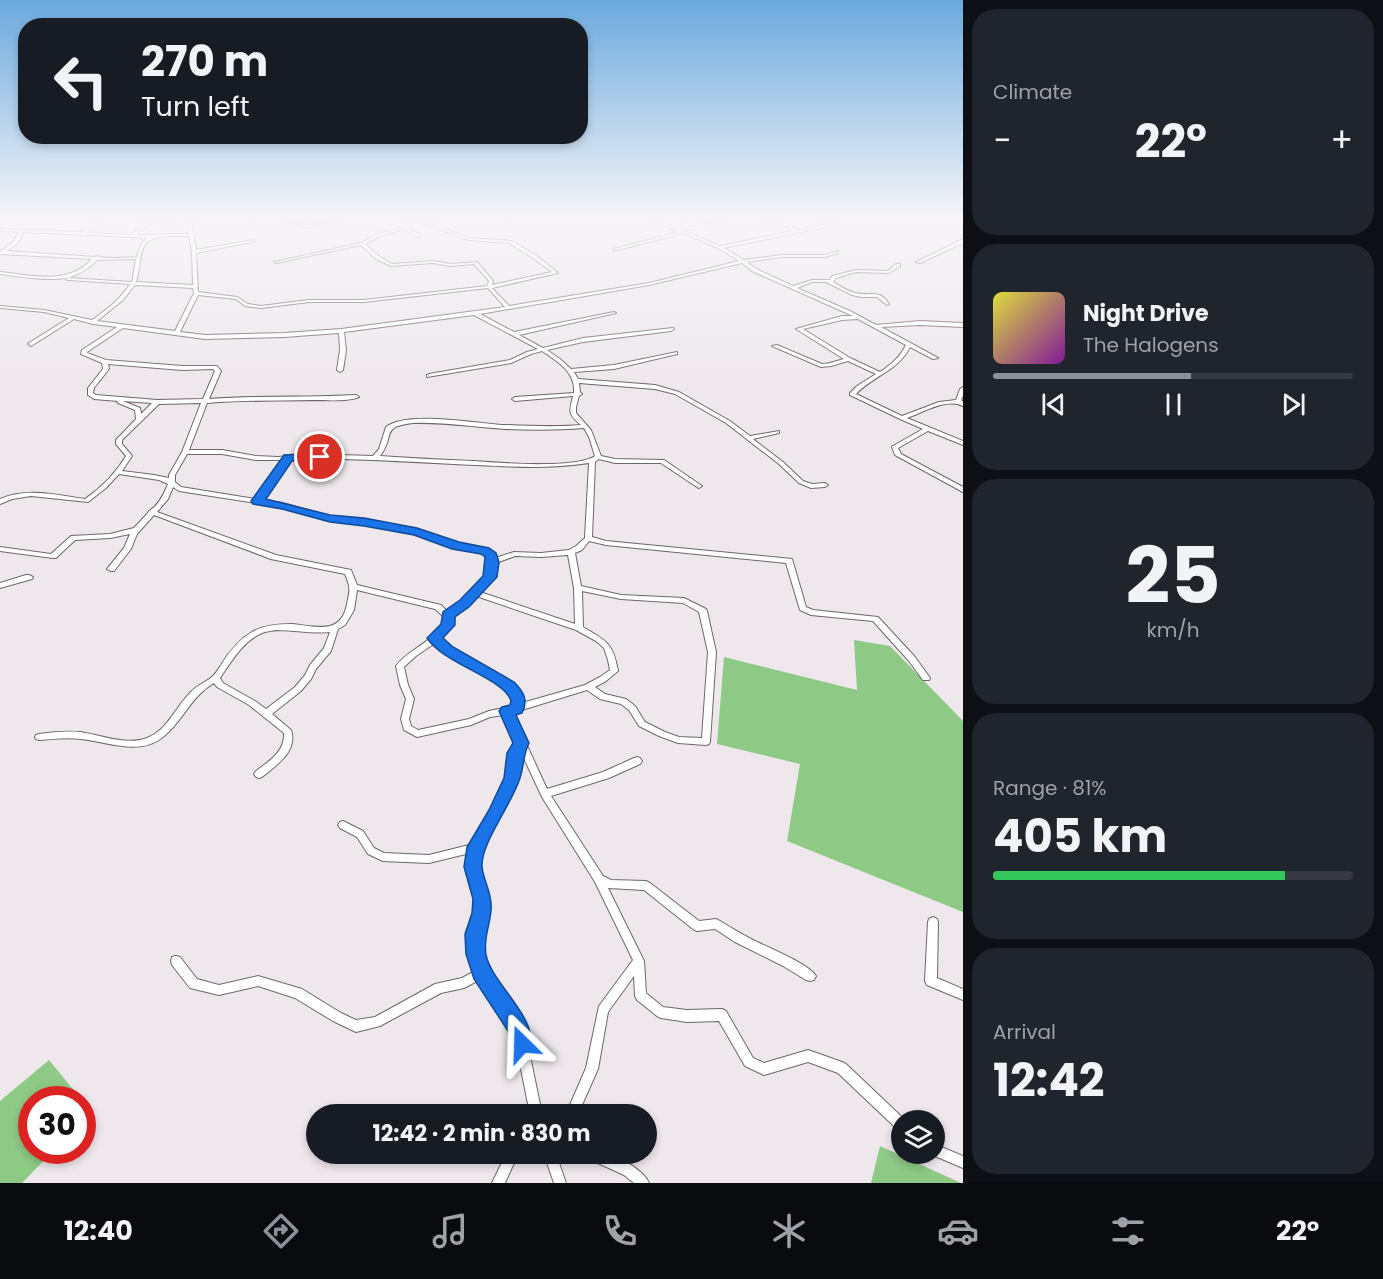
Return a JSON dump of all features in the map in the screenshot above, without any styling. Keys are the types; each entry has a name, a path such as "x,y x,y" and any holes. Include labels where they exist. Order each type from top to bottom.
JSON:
{"street":[{"path":"14,274 196,290 237,298 247,305 261,307 309,301 364,301 489,287 550,274"},
{"path":"69,279 78,274"},
{"path":"93,322 113,306 133,283 137,274"},
{"path":"177,333 196,290 195,274"},
{"path":"485,274 491,281 489,287"},
{"path":"0,308 44,311 93,322 206,337 340,331 475,313 649,284 689,274"},
{"path":"763,274 848,312 935,358"},
{"path":"792,288 812,281 832,281 834,276 842,274"},
{"path":"825,281 856,294 874,294 885,300 887,304"},
{"path":"489,287 507,306"},
{"path":"842,318 848,312"},
{"path":"475,313 494,326 542,350 570,371 577,381 579,394 572,408 574,414 586,426 595,459 588,538 579,548 571,552 541,555 514,554 493,562"},
{"path":"514,334 614,313"},
{"path":"31,344 72,318"},
{"path":"858,318 842,318 800,329 848,359 881,374"},
{"path":"875,326 920,322 963,325"},
{"path":"111,569 127,549 137,530 165,499 172,483 172,476 185,452 218,371 215,366 182,368 105,362 84,354 84,351 122,326"},
{"path":"429,376 511,361 542,350 598,337 671,329"},
{"path":"340,331 342,350 340,370"},
{"path":"909,344 893,368 852,394 963,443"},
{"path":"776,346 824,366 848,359"},
{"path":"570,371 614,367 675,353"},
{"path":"105,362 106,369 91,388 90,394 94,397 157,402 249,397 284,399 356,397"},
{"path":"577,381 664,388 728,422 781,463 801,482 811,486 825,485"},
{"path":"902,418 941,403 961,402 963,389"},
{"path":"515,399 579,394"},
{"path":"104,398 138,409 139,419"},
{"path":"0,502 19,495 86,501 118,472 129,456 119,444 119,440 157,402"},
{"path":"375,458 383,452 388,430 391,426 398,424 434,422 506,427 586,426"},
{"path":"927,429 895,447 898,455 963,490"},
{"path":"748,438 777,432"},
{"path":"185,452 222,452 256,458 306,456 375,458 529,466 565,465 595,459 662,461 699,486"},
{"path":"257,501 275,480 288,458"},
{"path":"118,472 130,477 166,478 179,489 283,505 330,518 417,532 456,546 485,551 491,556 493,562 490,577 448,615 448,625 435,638 408,655 400,666 410,699 405,719 407,728 417,734 471,722 489,714 512,710 588,687 614,671 612,656 602,640 579,628 475,592"},
{"path":"152,513 274,557 348,572 354,587 352,608 345,622 335,630 328,649 308,677 266,714"},
{"path":"0,549 53,556 73,538 110,536 137,530"},
{"path":"588,538 606,543 789,561 803,608 811,612 875,619 912,659 926,678"},
{"path":"571,552 578,588 579,628"},
{"path":"0,586 29,577"},
{"path":"354,587 438,607 448,615"},
{"path":"578,588 621,597 684,600 703,611 712,651 706,742 678,740 662,734 642,724 632,708 624,701 603,697 588,687"},
{"path":"39,736 73,735 120,742 156,738 170,725 186,700 200,685 216,678 239,645 259,632 279,626 313,631 335,630"},
{"path":"435,638 448,651 509,686 516,693 518,701 512,710 521,743 545,794 599,879 639,961 640,996 661,1012 687,1016 722,1015 748,1062 764,1069 808,1056 842,1068 891,1115"},
{"path":"216,678 220,685 266,714 288,732 290,741 282,755 259,774"},
{"path":"521,743 515,753 512,778 496,814 476,847 473,867 482,899 482,913 475,934 475,944 481,973 518,1027 532,1104"},
{"path":"545,794 606,775 637,761"},
{"path":"342,825 360,834 371,851 383,857 429,859 476,847"},
{"path":"599,879 610,884 646,886 697,926 716,924 730,934 787,961 810,976"},
{"path":"933,922 931,981 963,995"},
{"path":"176,961 194,984 219,990 258,981 298,993 356,1026 376,1022 439,988 464,983 481,973"},
{"path":"576,1104 592,1069 603,1010 639,961"},
{"path":"945,1155 963,1162"},
{"path":"498,1183 507,1164"},
{"path":"553,1164 560,1183"},
{"path":"615,1164 629,1170 642,1183"}],"green space":[{"path":"854,640 890,646 963,721 963,912 787,841 800,764 717,744 724,657 857,690"},
{"path":"49,1060 70,1086 18,1086 18,1164 40,1164 22,1183 0,1183 0,1101"},
{"path":"880,1146 891,1151 891,1164 919,1164 961,1183 871,1183"}],"route":[{"path":"320,457 288,458 275,480 257,501 283,505 330,518 417,532 456,546 485,551 491,556 493,562 490,577 464,604 448,615 448,625 435,638 448,651 509,686 516,693 518,701 517,709 507,711 521,743 515,753 512,778 496,814 476,847 473,867 482,899 482,913 475,934 476,954 481,973 518,1027 522,1044"}]}
